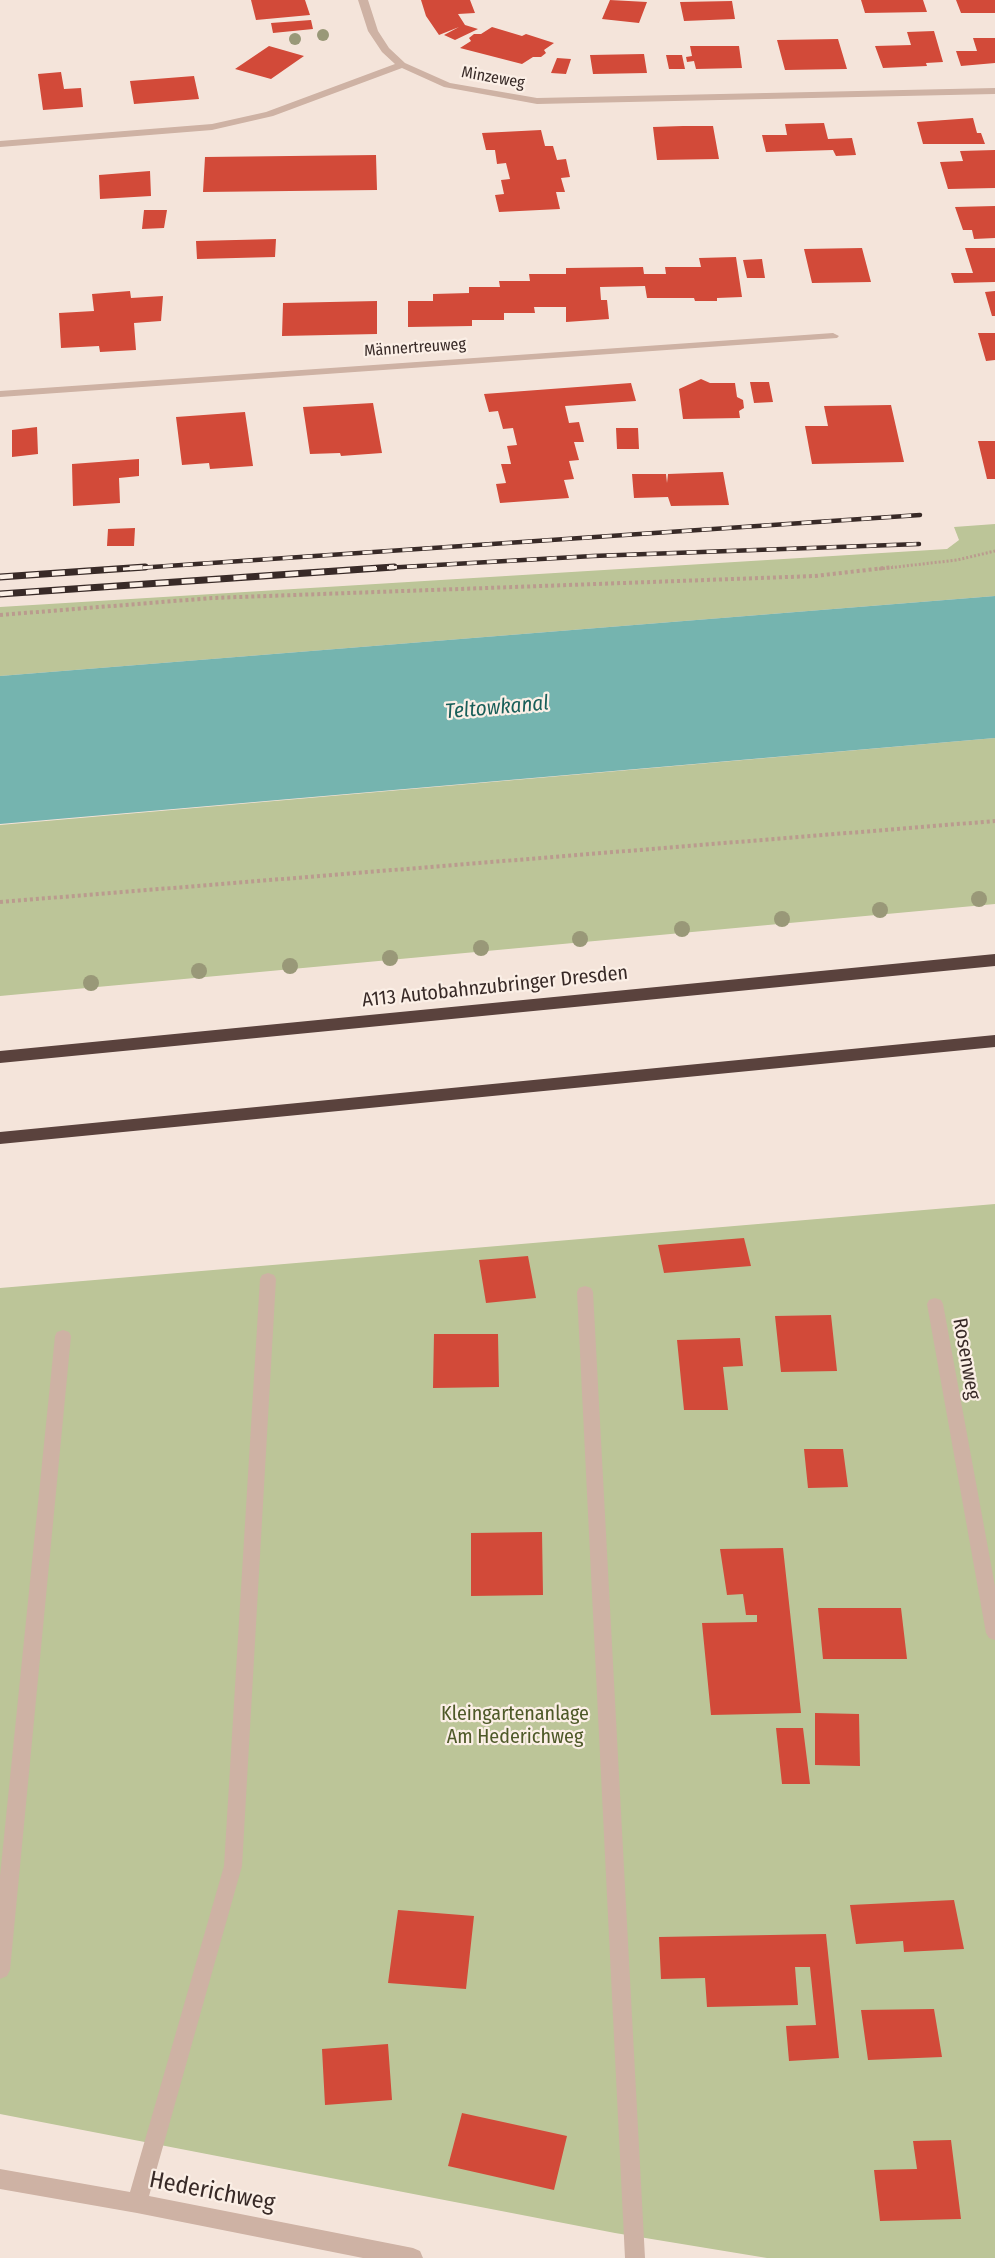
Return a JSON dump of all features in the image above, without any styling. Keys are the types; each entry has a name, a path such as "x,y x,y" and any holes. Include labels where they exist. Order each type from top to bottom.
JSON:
{"highway":[{"name":"A113 Autobahnzubringer Dresden","path":"0,1057 995,960"},
{"path":"0,1138 995,1041"}],"street":[{"path":"0,144 212,127 269,114 402,65 385,50 373,31 363,0"},
{"name":"Minzeweg","path":"402,65 447,85 537,101 995,91"},
{"name":"Männertreuweg","path":"0,394 833,336"},
{"path":"137,2204 232,1866 268,1279"},
{"path":"585,1292 635,2258"},
{"name":"Rosenweg","path":"935,1304 995,1633"},
{"path":"0,1970 63,1336"},
{"name":"Hederichweg","path":"0,2179 413,2258"}],"path":[{"path":"0,615 212,598 815,576 957,560 995,551"},
{"path":"0,902 995,821"}],"green space":[{"path":"995,524 995,596 0,676 0,607 947,549 959,540 954,527"},
{"path":"995,738 995,904 0,996 0,825"},
{"name":"Kleingartenanlage Am Hederichweg","path":"995,1204 995,2258 767,2258 615,2233 0,2114 0,1288"}],"water":[{"name":"Teltowkanal","path":"995,596 995,738 0,824 0,676"}],"building":[{"path":"251,0 305,0 310,15 256,20"},
{"path":"421,0 470,0 475,13 458,14 465,25 478,29 455,40 444,35 459,27 439,35 426,16"},
{"path":"610,0 647,2 639,23 602,19"},
{"path":"861,0 923,0 927,12 865,13"},
{"path":"956,0 995,0 995,13 961,13"},
{"path":"732,1 735,19 684,21 680,2"},
{"path":"311,20 313,29 273,33 271,23"},
{"path":"492,27 554,43 544,50 546,53 541,57 533,57 522,64 460,48 471,41 469,38 474,34 481,34"},
{"path":"934,31 943,62 926,63 927,66 883,68 875,46 911,45 907,32"},
{"path":"973,38 995,38 995,63 961,66 956,51 977,51"},
{"path":"838,39 847,69 785,70 777,40"},
{"path":"269,46 304,56 271,79 235,69"},
{"path":"690,46 739,46 742,68 696,69 694,61 687,62 686,57 692,56"},
{"path":"644,54 647,73 593,74 590,55"},
{"path":"666,55 682,55 685,69 669,69"},
{"path":"557,58 571,59 566,74 551,73"},
{"path":"61,72 64,89 81,88 83,107 43,110 38,74"},
{"path":"194,76 199,99 134,104 130,81"},
{"path":"973,118 977,133 981,133 985,144 923,144 917,122"},
{"path":"824,123 828,139 852,138 856,155 836,156 833,150 766,152 762,135 787,135 785,124"},
{"path":"713,126 719,159 657,160 653,127"},
{"path":"541,130 545,146 553,146 557,160 566,159 570,177 561,178 565,192 556,192 560,209 499,212 495,195 504,194 501,180 510,179 506,163 497,164 495,150 486,150 482,133"},
{"path":"995,150 995,188 948,189 940,162 963,161 960,151"},
{"path":"376,155 377,190 203,192 205,157"},
{"path":"150,171 151,196 100,199 99,175"},
{"path":"995,206 995,238 974,239 972,230 963,230 955,207"},
{"path":"144,210 167,210 164,228 142,229"},
{"path":"276,239 275,257 197,259 196,241"},
{"path":"862,248 871,282 812,283 804,249"},
{"path":"965,248 995,248 995,282 954,283 951,273 973,273"},
{"path":"736,257 742,297 717,298 717,301 695,301 694,298 647,298 645,286 600,287 601,300 607,300 609,319 566,322 566,307 534,307 535,313 504,313 504,320 472,320 472,326 408,327 408,301 433,301 433,294 469,293 469,287 500,287 499,281 530,281 529,274 566,274 566,268 643,267 644,274 666,274 665,267 701,267 699,258"},
{"path":"762,259 765,278 747,278 743,260"},
{"path":"130,291 131,298 163,296 161,321 134,323 136,350 100,352 99,346 61,348 59,313 94,311 92,294"},
{"path":"995,291 995,316 992,316 985,292"},
{"path":"377,301 377,334 282,336 283,303"},
{"path":"978,333 995,333 995,360 986,361"},
{"path":"701,379 710,383 735,383 737,397 743,400 744,408 739,411 740,418 683,419 679,389"},
{"path":"750,382 769,382 773,402 754,403"},
{"path":"631,383 636,401 565,406 569,423 579,422 584,442 574,442 579,460 569,461 574,479 564,480 569,498 500,503 496,484 506,483 501,464 511,464 507,446 517,445 513,428 503,429 498,411 489,412 484,394"},
{"path":"373,403 382,453 341,456 340,453 310,454 303,407"},
{"path":"891,405 904,462 812,464 805,426 828,426 824,406"},
{"path":"245,412 253,466 210,469 209,463 182,465 176,417"},
{"path":"37,427 38,454 12,457 12,430"},
{"path":"616,428 638,428 639,449 617,449"},
{"path":"978,441 995,441 995,479 987,479"},
{"path":"139,459 139,476 119,478 120,503 73,506 72,464"},
{"path":"723,472 729,505 671,506 668,497 634,498 632,474 666,474 667,483 668,474"},
{"path":"135,528 134,546 107,546 108,529"},
{"path":"744,1238 751,1266 664,1273 658,1245"},
{"path":"528,1256 536,1298 486,1303 479,1260"},
{"path":"831,1315 837,1371 781,1372 775,1316"},
{"path":"434,1334 498,1334 499,1387 433,1388"},
{"path":"740,1338 743,1366 723,1367 728,1410 684,1410 677,1340"},
{"path":"804,1449 843,1449 848,1487 808,1488"},
{"path":"542,1532 543,1595 471,1596 471,1533"},
{"path":"783,1548 801,1713 711,1715 702,1623 757,1622 757,1615 746,1615 743,1594 727,1595 720,1549"},
{"path":"818,1608 901,1608 907,1659 823,1659"},
{"path":"815,1713 859,1714 860,1766 815,1765"},
{"path":"776,1728 803,1728 810,1784 782,1784"},
{"path":"954,1900 964,1949 904,1952 903,1941 856,1944 850,1905"},
{"path":"398,1910 474,1916 466,1989 388,1983"},
{"path":"826,1934 839,2058 789,2061 786,2026 816,2025 810,1967 795,1967 798,2005 707,2007 705,1978 661,1979 659,1937"},
{"path":"934,2009 942,2057 868,2060 861,2010"},
{"path":"388,2044 392,2100 325,2105 322,2049"},
{"path":"462,2113 567,2136 554,2190 448,2166"},
{"path":"951,2140 961,2219 880,2221 874,2170 917,2169 913,2141"}],"railway":[{"path":"123,569 920,515"},
{"path":"367,569 593,556 919,544"},
{"path":"0,577 145,567"},
{"path":"0,594 394,567"}]}
